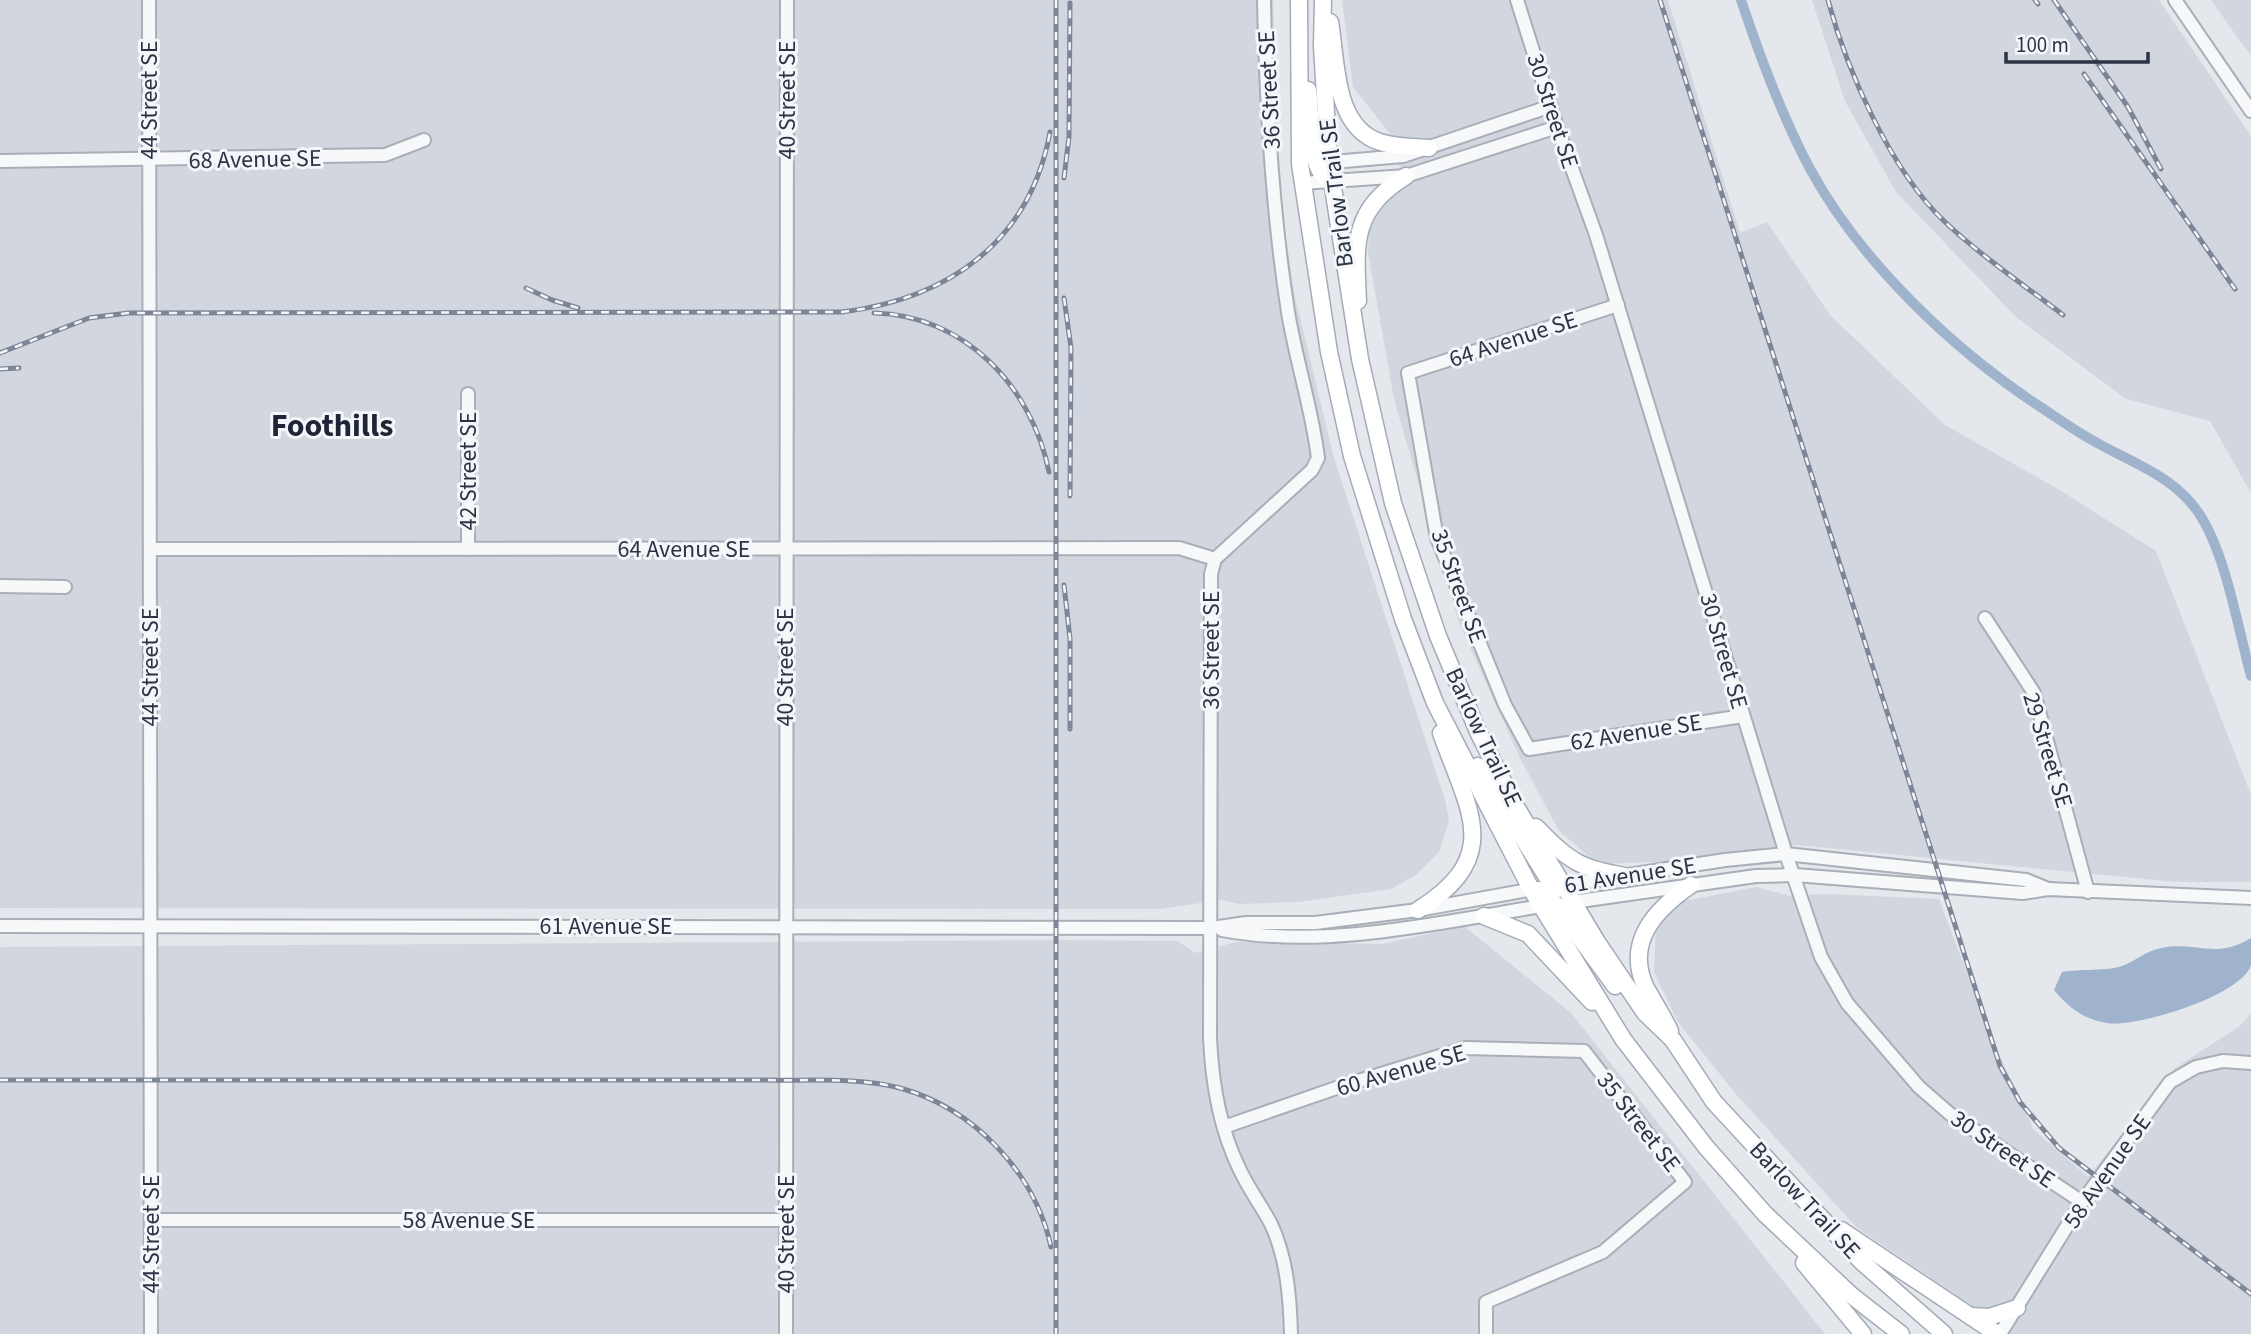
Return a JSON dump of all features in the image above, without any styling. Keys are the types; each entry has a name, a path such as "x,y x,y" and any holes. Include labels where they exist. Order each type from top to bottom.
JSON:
{"main road":[{"name":"Barlow Trail SE","path":"1299,0 1299,32 1315,163 1331,182 1360,359 1393,503 1437,636 1479,734 1558,886 1572,902 1645,1013 1672,1040 1714,1102 1816,1213 1862,1262 1944,1334"},
{"name":"Barlow Trail SE","path":"1324,0 1315,163 1302,183 1328,352 1352,456 1403,620 1435,703 1531,889 1549,905 1623,1038 1706,1147 1765,1214 1851,1295 1901,1334"},
{"path":"1324,0 1337,80 1354,120 1378,142 1429,148"},
{"path":"1360,359 1356,259 1363,216 1377,195 1406,176"},
{"path":"1418,910 1445,893 1471,859 1473,830 1437,722 1435,703"},
{"path":"1453,739 1471,754 1558,886"},
{"path":"1515,805 1558,850 1586,869 1630,877"},
{"path":"1672,1040 1645,986 1640,968 1639,947 1654,914 1691,885"},
{"path":"1549,905 1631,1007 1645,1013"},
{"path":"1484,916 1528,934 1549,953 1623,1038"},
{"path":"1816,1213 1998,1334"},
{"path":"1765,1214 1863,1334"},
{"path":"1970,1316 1989,1317 2017,1308"}],"street":[{"name":"44 Street SE","path":"149,0 149,1080 153,1220 151,1334"},
{"name":"40 Street SE","path":"786,1334 784,548 787,0"},
{"name":"36 Street SE","path":"1264,0 1265,57 1278,236 1289,314 1318,458 1312,470 1215,559 1211,574 1212,1081 1238,1168 1271,1225 1281,1252 1290,1302 1291,1334"},
{"name":"30 Street SE","path":"1517,0 1618,305 1694,546 1786,855 1822,957 1847,1003 1888,1053 1950,1114 2082,1202"},
{"path":"2175,0 2251,111"},
{"path":"1315,163 1403,156 1551,106"},
{"path":"1302,183 1406,176 1557,127"},
{"name":"68 Avenue SE","path":"0,161 149,161 385,155 424,140"},
{"name":"64 Avenue SE","path":"1408,373 1618,305"},
{"name":"35 Street SE","path":"1408,373 1437,538 1505,705 1529,749"},
{"name":"42 Street SE","path":"468,394 468,549"},
{"name":"64 Avenue SE","path":"151,550 1179,548 1215,559"},
{"path":"0,586 65,587"},
{"name":"29 Street SE","path":"1985,618 2034,692 2088,892"},
{"name":"62 Avenue SE","path":"1529,749 1743,716"},
{"name":"61 Avenue SE","path":"0,926 1212,928 1246,923 1315,923 1418,910 1531,889 1630,877 1725,860 1786,855 2026,880 2049,889"},
{"name":"61 Avenue SE","path":"1212,928 1246,935 1338,935 1691,885 1795,875 2023,893 2049,889 2245,898"},
{"name":"60 Avenue SE","path":"1224,1127 1342,1086 1466,1048 1584,1051"},
{"name":"35 Street SE","path":"1486,1334 1486,1302 1603,1252 1685,1182 1584,1051"},
{"name":"58 Avenue SE","path":"1998,1334 2082,1202 2170,1082 2196,1067 2223,1061 2251,1063"},
{"name":"58 Avenue SE","path":"153,1220 786,1220"}],"shaded area":[{"path":"0,0 1273,0 1276,173 1295,297 1334,458 1445,800 1449,821 1439,852 1416,875 1391,889 1298,902 1240,904 1220,900 1161,909 0,908"},
{"path":"1342,0 1668,0 1740,233 1767,222 1830,315 1945,425 2058,489 2156,551 2251,795 2251,882 2176,882 1797,845 1682,861 1597,864 1559,831 1520,758 1459,623 1394,399 1368,252 1370,210 1405,187 1391,135 1353,87"},
{"path":"1812,0 2159,0 2251,136 2251,493 2210,421 2126,399 2016,317 1896,192 1845,101"},
{"path":"2211,0 2251,0 2251,55 2240,41"},
{"path":"1756,887 1790,896 1825,894 1939,899 1990,1034 2034,1130 2088,1177 2175,1068 2240,1026 2251,1013 2251,1334 2008,1334 1965,1301 1856,1227 1735,1093 1678,1022 1654,972 1656,925 1684,901"},
{"path":"1464,926 1571,1013 1825,1334 0,1334 0,947 1063,940 1178,941 1195,953 1236,942 1383,944"}],"water":[{"path":"2251,938 2251,965 2243,977 2209,998 2162,1015 2121,1023 2098,1021 2077,1012 2054,990 2062,972 2116,968 2161,948 2227,948"}],"waterway":[{"path":"1741,0 1789,127 1809,167 1830,202 1881,268 1941,329 2006,383 2079,432 2165,480 2178,490 2200,515 2224,571 2251,676"}],"railway":[{"path":"1056,0 1056,1334"},
{"path":"1660,0 2000,1066 2020,1102 2059,1148 2251,1294"},
{"path":"1828,0 1847,57 1873,118 1889,148 1925,201 1959,235 2063,315"},
{"path":"2035,0 2038,4"},
{"path":"2054,0 2128,107 2161,169"},
{"path":"1064,178 1069,137 1070,3"},
{"path":"2084,74 2235,289"},
{"path":"0,353 89,318 128,313 842,312 881,305 916,294 949,278 978,258 1003,234 1024,205 1040,171 1050,132"},
{"path":"526,288 578,308"},
{"path":"1064,298 1071,348 1070,496"},
{"path":"874,313 907,317 937,327 965,342 989,361 1010,385 1027,412 1040,441 1049,472"},
{"path":"0,369 19,368"},
{"path":"1064,585 1070,639 1070,729"},
{"path":"0,1080 817,1080 884,1085 927,1097 976,1127 997,1147 1031,1193 1043,1219 1051,1247"}],"district":[{"name":"Foothills","path":"332,425"}]}
